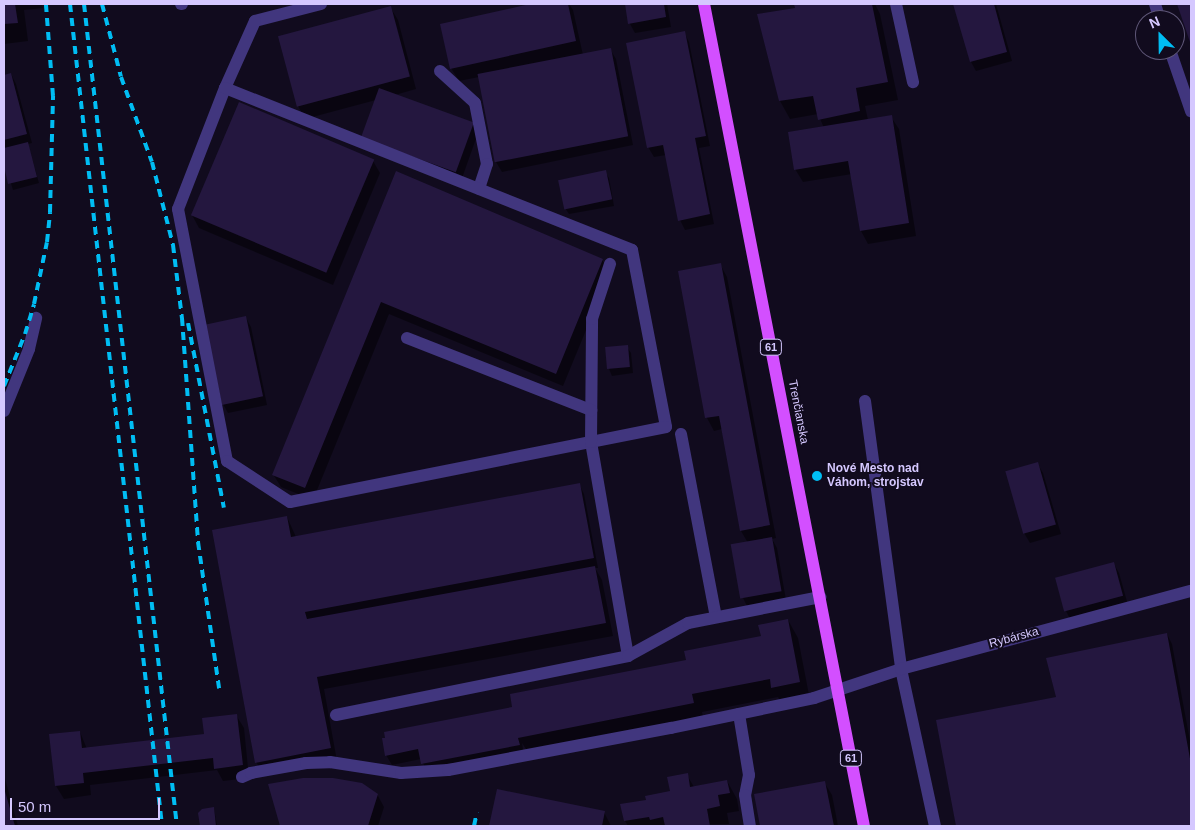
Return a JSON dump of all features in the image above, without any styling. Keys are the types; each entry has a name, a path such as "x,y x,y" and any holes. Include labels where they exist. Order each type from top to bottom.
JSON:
{"main road":[{"name":"Trenčianska","path":"704,4 864,826"}],"lane":[{"path":"225,88 632,250 666,426 290,502 226,461 178,208 225,88 254,21 321,4"},
{"path":"896,4 913,82"},
{"path":"1173,60 1191,111"},
{"path":"440,71 475,103 487,164 479,189"},
{"path":"610,264 592,319 591,442 628,656"},
{"path":"4,411 29,349 36,318"},
{"path":"408,338 592,410"},
{"path":"864,401 901,669 935,826"},
{"path":"681,434 716,617"},
{"name":"Rybárska","path":"242,777 251,773 306,763 330,762 401,772 448,770 739,714 814,698 901,669 1191,591"},
{"path":"336,715 628,656 688,623 820,597"},
{"path":"739,714 749,775 744,795 750,826"}],"building":[{"path":"4,4 15,4 18,23 4,24"},
{"path":"530,4 568,4 576,41 450,69 440,24"},
{"path":"625,4 664,4 666,17 628,24"},
{"path":"794,4 872,4 888,82 856,88 860,111 818,120 813,96 779,101 757,14 795,8"},
{"path":"953,4 994,4 1007,52 970,62"},
{"path":"1177,4 1191,4 1191,45 1185,27 1185,10 1179,10"},
{"path":"391,6 410,77 297,107 278,36"},
{"path":"685,31 706,136 695,138 710,214 678,221 663,145 647,148 626,43"},
{"path":"611,48 628,136 495,162 477,74"},
{"path":"11,73 27,134 4,140 4,75"},
{"path":"379,88 474,123 456,172 361,138"},
{"path":"239,102 374,159 326,273 191,215"},
{"path":"892,115 909,223 860,231 848,161 794,170 788,132"},
{"path":"28,142 37,177 8,184 4,166 4,148"},
{"path":"606,170 612,199 564,210 558,180"},
{"path":"396,171 603,259 556,374 381,302 305,488 272,475"},
{"path":"721,263 770,525 740,531 719,416 705,418 678,271"},
{"path":"246,316 263,396 222,405 205,325"},
{"path":"628,345 630,367 607,369 605,347"},
{"path":"1038,462 1056,524 1023,534 1005,471"},
{"path":"580,483 594,558 305,612 307,619 595,566 606,623 317,677 331,748 255,763 212,530 287,516 291,537"},
{"path":"772,537 782,591 740,598 731,544"},
{"path":"1114,562 1123,596 1064,612 1055,578"},
{"path":"788,619 800,682 771,688 770,679 692,694 694,703 518,738 520,745 421,764 418,749 385,756 382,738 385,738 384,732 512,707 510,694 686,660 684,651 761,636 758,625"},
{"path":"1167,633 1191,764 1191,826 956,826 936,720 1056,697 1046,658"},
{"path":"237,714 243,765 214,769 213,758 83,773 84,783 55,786 49,734 80,731 82,748 204,734 202,718"},
{"path":"688,773 690,787 727,780 730,793 718,795 720,806 707,809 710,826 665,826 663,817 650,820 649,817 624,821 620,804 646,800 645,796 670,791 667,777"},
{"path":"303,778 333,778 362,783 378,794 368,826 280,826 268,784"},
{"path":"825,781 834,826 760,826 754,794"},
{"path":"4,788 15,826 4,826"},
{"path":"497,789 605,811 602,826 489,826"},
{"path":"214,807 216,826 200,826 198,813 202,809"}],"railway":[{"path":"4,386 25,334 34,304 47,242 50,212 53,96 46,4"},
{"path":"70,4 162,826"},
{"path":"84,4 177,826"},
{"path":"102,4 121,77 152,162 173,245 182,318 198,542 219,688"},
{"path":"188,323 224,508"},
{"path":"474,826 477,812"}],"place":[{"name":"Nové Mesto nad Váhom, strojstav","path":"817,476"}]}
